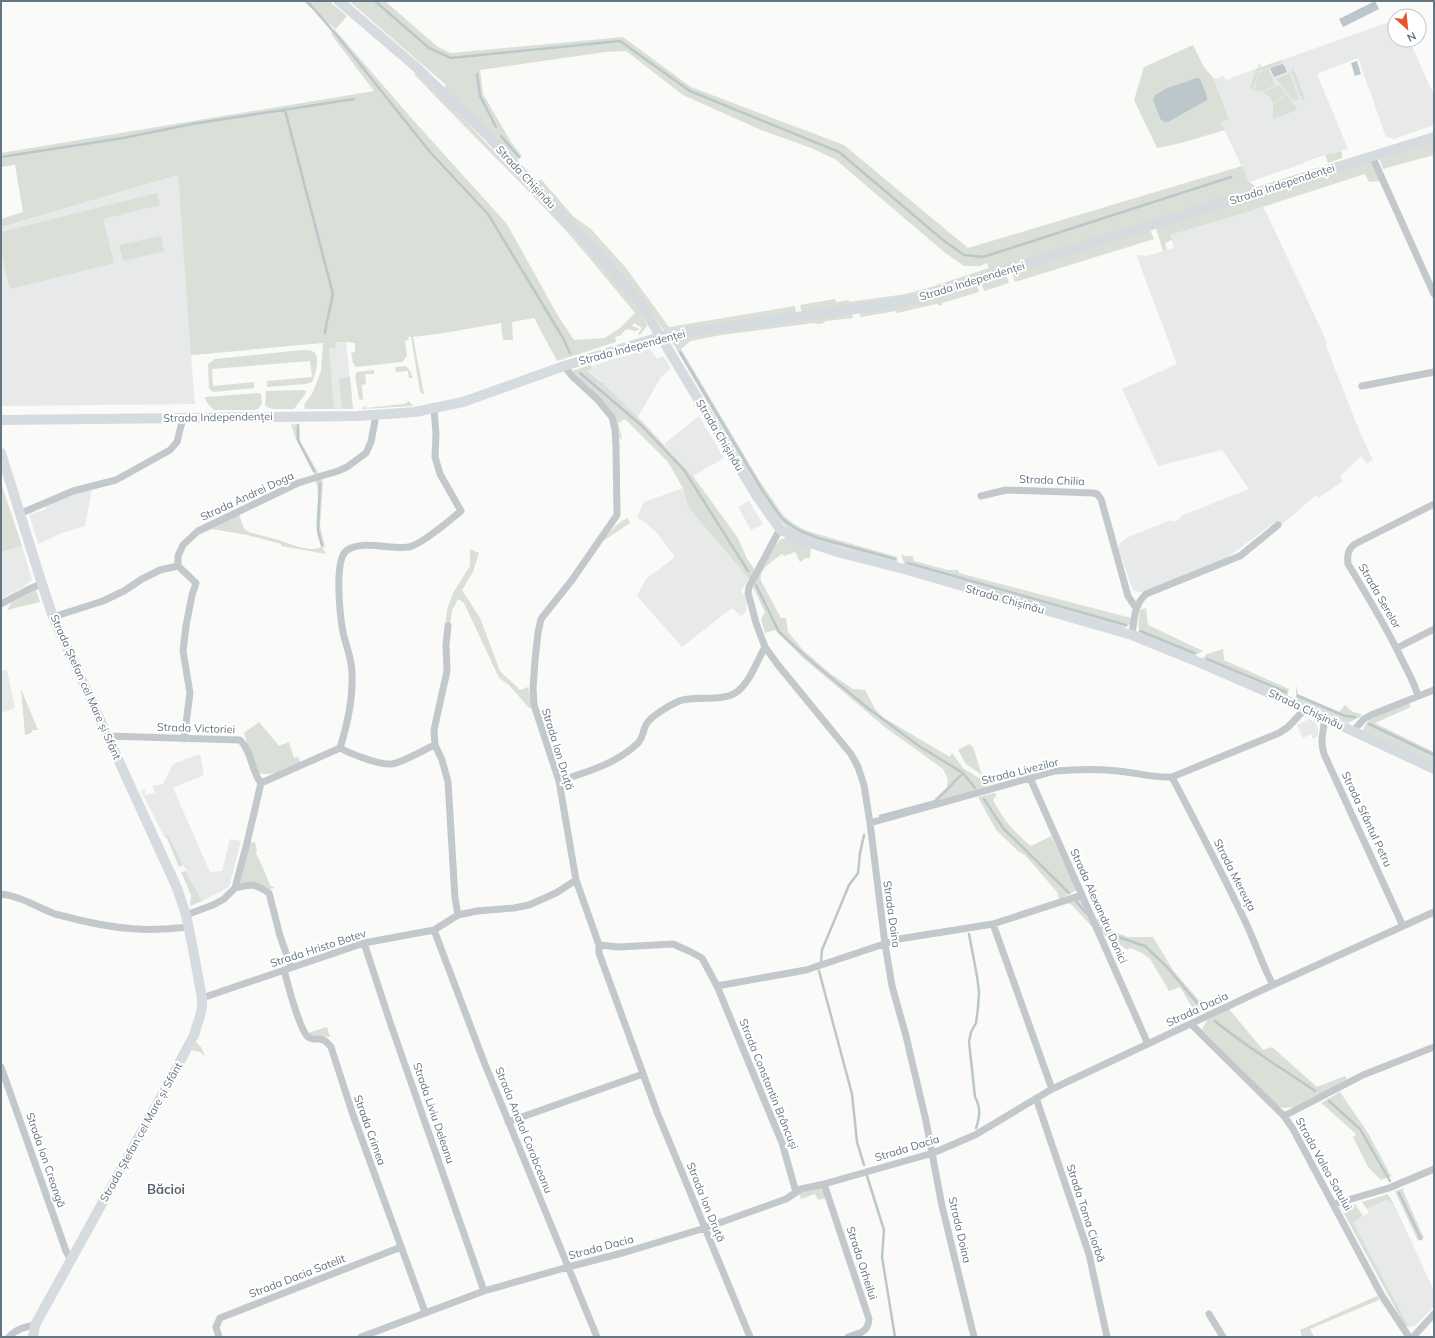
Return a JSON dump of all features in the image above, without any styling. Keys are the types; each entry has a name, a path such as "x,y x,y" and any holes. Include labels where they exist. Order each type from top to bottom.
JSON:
{"main road":[{"name":"Strada Chișinău","path":"339,1 416,67 490,138 639,301 660,338 756,494 780,529 801,540 841,553 904,569 1132,635 1196,660 1434,769"},
{"name":"Strada Independenței","path":"1,420 376,415 434,409 463,402 564,366 660,338 688,332 855,309 916,299 935,294 1434,137"},
{"name":"Strada Ștefan cel Mare și Sfânt","path":"1,453 19,514 54,617 177,888 186,915 202,998 200,1016 194,1035 35,1325 33,1337"}],"street":[{"path":"1372,156 1434,294"},
{"name":"Strada Ion Druță","path":"564,366 573,377 598,400 612,417 615,430 616,488 618,505 617,515 614,522 542,619 538,633 533,689 534,706 559,781 576,880 599,946 599,953 604,968 663,1125 750,1337"},
{"path":"1362,386 1434,372"},
{"path":"340,748 349,713 352,674 343,631 339,581 340,565 343,556 346,552 360,546 411,547 425,539 461,510 440,474 435,457 436,434 434,409"},
{"name":"Strada Andrei Doga","path":"178,566 178,556 182,545 198,531 298,483 347,467 366,453 371,442 376,415"},
{"path":"19,514 73,491 116,480 170,450 177,442 183,418"},
{"name":"Strada Chilia","path":"981,496 1006,490 1097,494 1101,499 1128,596 1136,608"},
{"name":"Strada Serelor","path":"1418,696 1397,648 1348,564 1348,552 1355,544 1434,504"},
{"path":"1132,635 1136,608 1140,600 1146,594 1240,556 1278,525"},
{"name":"Strada Doina","path":"780,529 749,587 748,593 756,623 765,647 851,754 858,767 864,785 892,986 906,1036 933,1153 942,1206 974,1337"},
{"path":"54,617 103,601 160,570 178,566 196,584 186,626 183,651 190,693 184,738"},
{"path":"1,604 31,588 42,584"},
{"path":"448,626 446,645 447,671 434,730 435,745 442,760 448,782 455,898 458,915"},
{"path":"1397,648 1434,629"},
{"path":"559,781 613,762 638,743 643,736 648,720 678,702 687,699 728,696 737,692 747,682 765,647"},
{"path":"1353,731 1364,719 1371,715 1434,690"},
{"name":"Strada Livezilor","path":"870,823 1055,771 1103,769 1128,772 1148,777 1172,777 1279,733 1288,727 1304,709"},
{"name":"Strada Sfântul Petru","path":"1325,719 1321,746 1324,754 1403,926"},
{"name":"Strada Victoriei","path":"107,736 240,740 246,748 257,778 261,783"},
{"path":"340,748 351,754 381,763 391,764 435,745"},
{"path":"186,915 213,905 224,899 235,888 261,783 340,748"},
{"name":"Strada Mereuța","path":"1172,777 1240,908 1266,972 1273,985"},
{"name":"Strada Alexandru Donici","path":"1030,778 1148,1044"},
{"name":"Strada Hristo Botev","path":"202,998 364,943 434,930 458,915 477,910 514,908 529,905 556,894 576,880"},
{"name":"Strada Crimea","path":"235,888 250,884 269,892 295,1007 308,1036 312,1039 321,1038 326,1041 331,1048 353,1115 425,1312"},
{"path":"1,894 18,898 56,914 115,928 166,930 188,927"},
{"path":"717,986 806,970 899,939 993,924 1082,895"},
{"name":"Strada Dacia","path":"361,1337 484,1291 626,1252 705,1228 786,1199 801,1189 824,1184 933,1153 975,1135 1052,1089 1273,985 1434,912"},
{"path":"993,924 1052,1089"},
{"name":"Strada Anatol Corobceanu","path":"434,930 508,1122 597,1337"},
{"name":"Strada Liviu Deleanu","path":"364,943 391,1025 484,1291"},
{"name":"Strada Constantin Brâncuși","path":"599,946 619,947 672,944 690,951 702,958 717,986 782,1143 796,1192"},
{"name":"Strada Valea Satului","path":"1190,1024 1284,1116 1293,1129 1334,1204 1382,1296 1409,1337"},
{"path":"1284,1116 1363,1075 1434,1047"},
{"name":"Strada Ion Creangă","path":"1,1067 66,1251 71,1260"},
{"path":"508,1122 643,1074"},
{"name":"Strada Toma Ciorbă","path":"1036,1098 1089,1254 1108,1337"},
{"path":"1334,1204 1389,1188 1434,1169"},
{"name":"Strada Orheilui","path":"824,1184 869,1319 868,1326 865,1331 848,1337"},
{"name":"Strada Dacia Satelit","path":"219,1337 216,1327 220,1318 401,1247"},
{"path":"1209,1314 1223,1337"},
{"path":"1413,1337 1434,1314"},
{"path":"9,1337 21,1328 35,1325"}],"shaded area":[{"path":"303,1 329,1 347,16 335,30 414,121 507,224 557,314 574,340 605,338 620,328 635,313 556,220 432,93 414,74 415,73 444,99 593,254 640,310 647,326 640,335 638,334 642,328 634,323 632,326 640,329 636,331 627,329 622,333 622,335 615,337 616,342 557,361 534,318 512,322 513,340 503,340 501,323 413,337 424,394 420,392 411,337 408,337 409,340 405,341 407,356 402,362 356,367 353,363 351,353 355,352 355,343 335,342 336,347 329,348 334,409 305,409 304,405 313,392 321,371 323,343 191,355 178,175 1,227 1,219 23,212 15,165 1,167 1,153 374,91 331,34 335,29"},
{"path":"349,1 385,1 438,47 451,53 623,37 691,87 844,145 968,248 1242,166 1249,182 1255,186 1255,188 931,291 906,297 802,312 800,305 835,299 836,302 849,300 849,302 906,294 989,268 987,263 980,266 964,266 944,252 835,159 811,148 761,130 683,95 626,51 605,52 480,70 483,94 511,142 522,156 517,160 444,88 446,85"},
{"path":"1375,1 1379,9 1343,27 1339,19"},
{"path":"1387,23 1387,48 1413,48 1434,95 1434,125 1394,139 1386,137 1358,58 1317,74 1348,149 1307,161 1249,182 1221,123 1229,119 1214,79 1224,76 1226,80 1258,68 1257,65 1260,63 1262,67"},
{"path":"1193,45 1204,67 1214,79 1229,119 1221,123 1225,130 1181,143 1157,148 1134,100 1144,67"},
{"path":"1281,60 1282,63 1259,71 1253,89 1250,88 1256,69"},
{"path":"1357,61 1361,74 1355,76 1351,63"},
{"path":"1282,64 1287,72 1274,77 1270,68"},
{"path":"1268,68 1275,85 1262,91 1254,90 1259,73"},
{"path":"1293,68 1305,99 1302,100 1291,71"},
{"path":"1289,71 1299,99 1294,101 1276,79 1288,74"},
{"path":"1197,78 1200,79 1207,96 1207,100 1168,122 1161,120 1153,100 1154,96 1167,88"},
{"path":"1279,85 1286,94 1273,103 1269,96 1263,92"},
{"path":"1287,95 1297,110 1273,119 1273,104"},
{"path":"1434,141 1434,155 1383,169 1379,158"},
{"path":"1342,151 1342,158 1328,163 1325,155"},
{"path":"1371,161 1380,181 1369,182 1365,174 1170,235 1172,240 1165,243 1167,250 1163,251 1156,228"},
{"path":"178,175 189,320 252,350 191,355 195,404 2,406 1,227"},
{"path":"541,179 573,216 591,229 626,268 669,327 795,306 796,313 665,332 637,293 536,183"},
{"path":"157,193 160,205 103,219 114,263 10,289 1,252 1,232"},
{"path":"1263,206 1327,343 1326,346 1361,435 1373,460 1367,464 1361,456 1340,476 1343,481 1318,498 1316,495 1279,527 1275,522 1224,560 1142,592 1133,591 1119,550 1119,544 1126,538 1171,520 1173,522 1180,519 1181,516 1249,489 1222,450 1158,466 1122,389 1177,364 1137,257 1138,255 1147,256 1174,248 1170,235"},
{"path":"1150,230 1154,239 1015,282 1012,273"},
{"path":"161,236 164,251 123,261 119,245"},
{"path":"1006,274 1009,283 984,291 981,282"},
{"path":"977,284 979,292 942,303 942,306 936,304 897,313 896,311 861,317 859,312"},
{"path":"851,312 853,318 826,321 820,324 814,323 721,335 691,341 681,349 759,480 783,515 794,524 807,531 897,557 898,564 807,538 791,530 780,521 761,495 671,340 694,334"},
{"path":"346,342 353,409 329,409 323,343"},
{"path":"650,349 657,359 663,356 671,368 661,377 638,417 588,370 590,367"},
{"path":"302,350 312,351 317,357 315,375 312,382 306,384 267,387 267,381 312,377 310,361 212,369 213,386 254,382 254,388 213,392 209,388 208,364 215,359"},
{"path":"590,365 592,367 588,371 602,382 638,417 693,476 738,538 747,559 755,570 749,579 688,507 683,488 668,462 625,419 618,423 622,439 620,439 616,421 611,410 572,371"},
{"path":"406,366 413,378 409,378 408,371 396,372 395,367"},
{"path":"374,370 374,374 365,374 366,384 362,385 363,400 359,399 355,376 357,372"},
{"path":"350,377 353,409 342,409 339,379"},
{"path":"266,391 306,391 306,393 294,409 273,409 265,405"},
{"path":"261,394 262,403 258,409 253,410 214,410 205,399 205,397"},
{"path":"409,401 413,406 361,409 366,405 365,408 404,404"},
{"path":"699,416 724,458 693,476 664,444"},
{"path":"291,424 299,425 300,441 319,474 315,476 296,439"},
{"path":"322,479 323,484 320,526 325,547 322,547 326,554 281,546 281,544 247,535 212,529 201,534 209,527 239,514 244,529 249,532 295,546 317,549 321,547 316,525 318,492 315,480"},
{"path":"1,483 22,546 1,552"},
{"path":"683,488 688,507 749,579 741,591 747,599 746,612 741,616 732,608 682,647 637,596 646,579 675,557 657,533 637,517 644,502"},
{"path":"92,489 85,526 62,533 38,544 29,514 45,510 47,505 71,495"},
{"path":"749,501 763,524 751,530 738,507"},
{"path":"628,518 630,523 603,541 620,522"},
{"path":"789,537 811,548 810,558 806,558 800,562 795,552 784,556 782,554 764,569 761,577 761,581 781,618 786,618 788,632 803,650 831,674 853,689 865,690 875,709 884,718 950,757 952,753 963,768 985,782 987,786 935,803 934,799 947,787 948,779 943,769 886,728 802,657 775,630 765,633 761,619 765,612 753,587 757,577 775,546 780,540"},
{"path":"22,546 32,580 23,587 1,599 1,552"},
{"path":"470,549 479,553 473,572 462,590 480,618 500,671 520,690 528,687 532,708 529,708 509,685 499,678 464,603 458,599 452,611 450,626 445,625 447,610 453,593 470,566"},
{"path":"901,554 913,556 914,561 948,570 958,570 959,573 1131,618 1130,624 1125,628 905,566"},
{"path":"32,590 36,590 40,602 7,610 11,603"},
{"path":"1146,608 1148,625 1203,651 1194,656 1146,637 1140,631 1138,625 1140,610"},
{"path":"1223,649 1224,660 1289,689 1287,696 1202,659 1207,654"},
{"path":"1,670 7,670 15,708 1,713"},
{"path":"1296,685 1298,694 1339,712 1345,705 1353,712 1361,714 1362,716 1348,723 1296,700"},
{"path":"21,689 38,730 33,730 31,733 25,735"},
{"path":"1408,702 1411,707 1375,723 1434,752 1434,764 1363,731 1365,725 1374,716"},
{"path":"1309,719 1316,722 1318,729 1318,736 1313,739 1311,734 1303,738 1297,725"},
{"path":"259,722 279,746 289,742 294,758 298,757 300,762 274,773 258,773 244,733"},
{"path":"969,744 973,747 982,775 966,764 958,750"},
{"path":"200,754 204,775 173,788 210,872 222,871 230,839 241,841 229,887 202,901 168,835 164,836 141,791 145,789 145,795 155,793 153,786 163,784 173,764"},
{"path":"993,793 997,794 993,800 1001,814 1014,831 1031,846 1051,836 1077,890 1059,900 1057,892 1025,855 1018,851 996,830 978,797"},
{"path":"168,835 183,865 179,867 167,838 164,836"},
{"path":"255,842 257,850 256,853 270,885 275,888 269,889 257,883 240,883 250,843"},
{"path":"186,871 202,901 190,906 191,895 181,872"},
{"path":"1080,899 1094,929 1072,905 1067,903"},
{"path":"1096,918 1115,932 1128,937 1153,937 1173,970 1207,1010 1197,1015 1180,987 1169,991 1150,959 1142,953 1130,948 1128,950 1104,935"},
{"path":"1229,1009 1263,1050 1272,1047 1317,1087 1345,1076 1347,1080 1295,1107 1282,1108 1276,1104 1202,1029 1208,1019"},
{"path":"327,1027 330,1037 311,1035 308,1033"},
{"path":"196,1042 201,1047 205,1056 200,1052 191,1050"},
{"path":"1340,1092 1368,1133 1392,1176 1381,1180 1368,1167 1353,1137 1356,1134 1321,1103"},
{"path":"819,1188 824,1192 826,1198 818,1200 815,1194 801,1199 799,1193"},
{"path":"1404,1188 1403,1191 1424,1238 1418,1241 1395,1191"},
{"path":"1388,1194 1394,1204 1386,1200 1367,1209 1362,1202"},
{"path":"1386,1200 1394,1204 1434,1291 1434,1306 1415,1326 1409,1327 1353,1222 1369,1213 1367,1209"},
{"path":"1355,1204 1363,1216 1353,1222 1409,1327 1405,1326 1341,1208"},
{"path":"1377,1296 1379,1300 1310,1329 1314,1337 1302,1337 1300,1330"}],"waterway":[{"path":"307,1 339,38 430,152 488,214 563,338 570,353"},
{"path":"375,1 429,48 451,58 620,41 690,91 839,152 943,240 964,255 983,257 1231,177"},
{"path":"477,74 480,96 496,127"},
{"path":"1,157 123,138 192,124 354,99"},
{"path":"285,110 333,294 325,333"},
{"path":"501,136 519,157"},
{"path":"680,352 762,490 786,522 800,531 818,538 895,559"},
{"path":"580,373 641,425 684,470 748,571"},
{"path":"298,425 298,440 314,471"},
{"path":"320,483 318,531 322,545"},
{"path":"908,563 1126,625"},
{"path":"756,585 779,632 812,662 869,709 919,746 963,773 975,788"},
{"path":"1140,631 1194,653"},
{"path":"1207,659 1286,692"},
{"path":"1298,696 1345,716 1355,717"},
{"path":"1369,724 1434,755"},
{"path":"880,816 936,801 963,773"},
{"path":"984,799 1003,828 1069,893"},
{"path":"821,961 822,950 849,885 858,873 864,835"},
{"path":"1076,901 1086,913"},
{"path":"1102,928 1118,937 1145,946 1167,967 1204,1011"},
{"path":"969,934 979,992 976,1023 971,1032 969,1042 975,1097 979,1108 976,1128"},
{"path":"819,971 852,1094 857,1142 864,1165"},
{"path":"1215,1021 1252,1049 1315,1091"},
{"path":"1329,1101 1360,1129 1390,1181"},
{"path":"867,1176 884,1230 882,1257 895,1337"},
{"path":"1399,1193 1421,1239"}],"district":[{"name":"Băcioi","path":"166,1189"}]}
